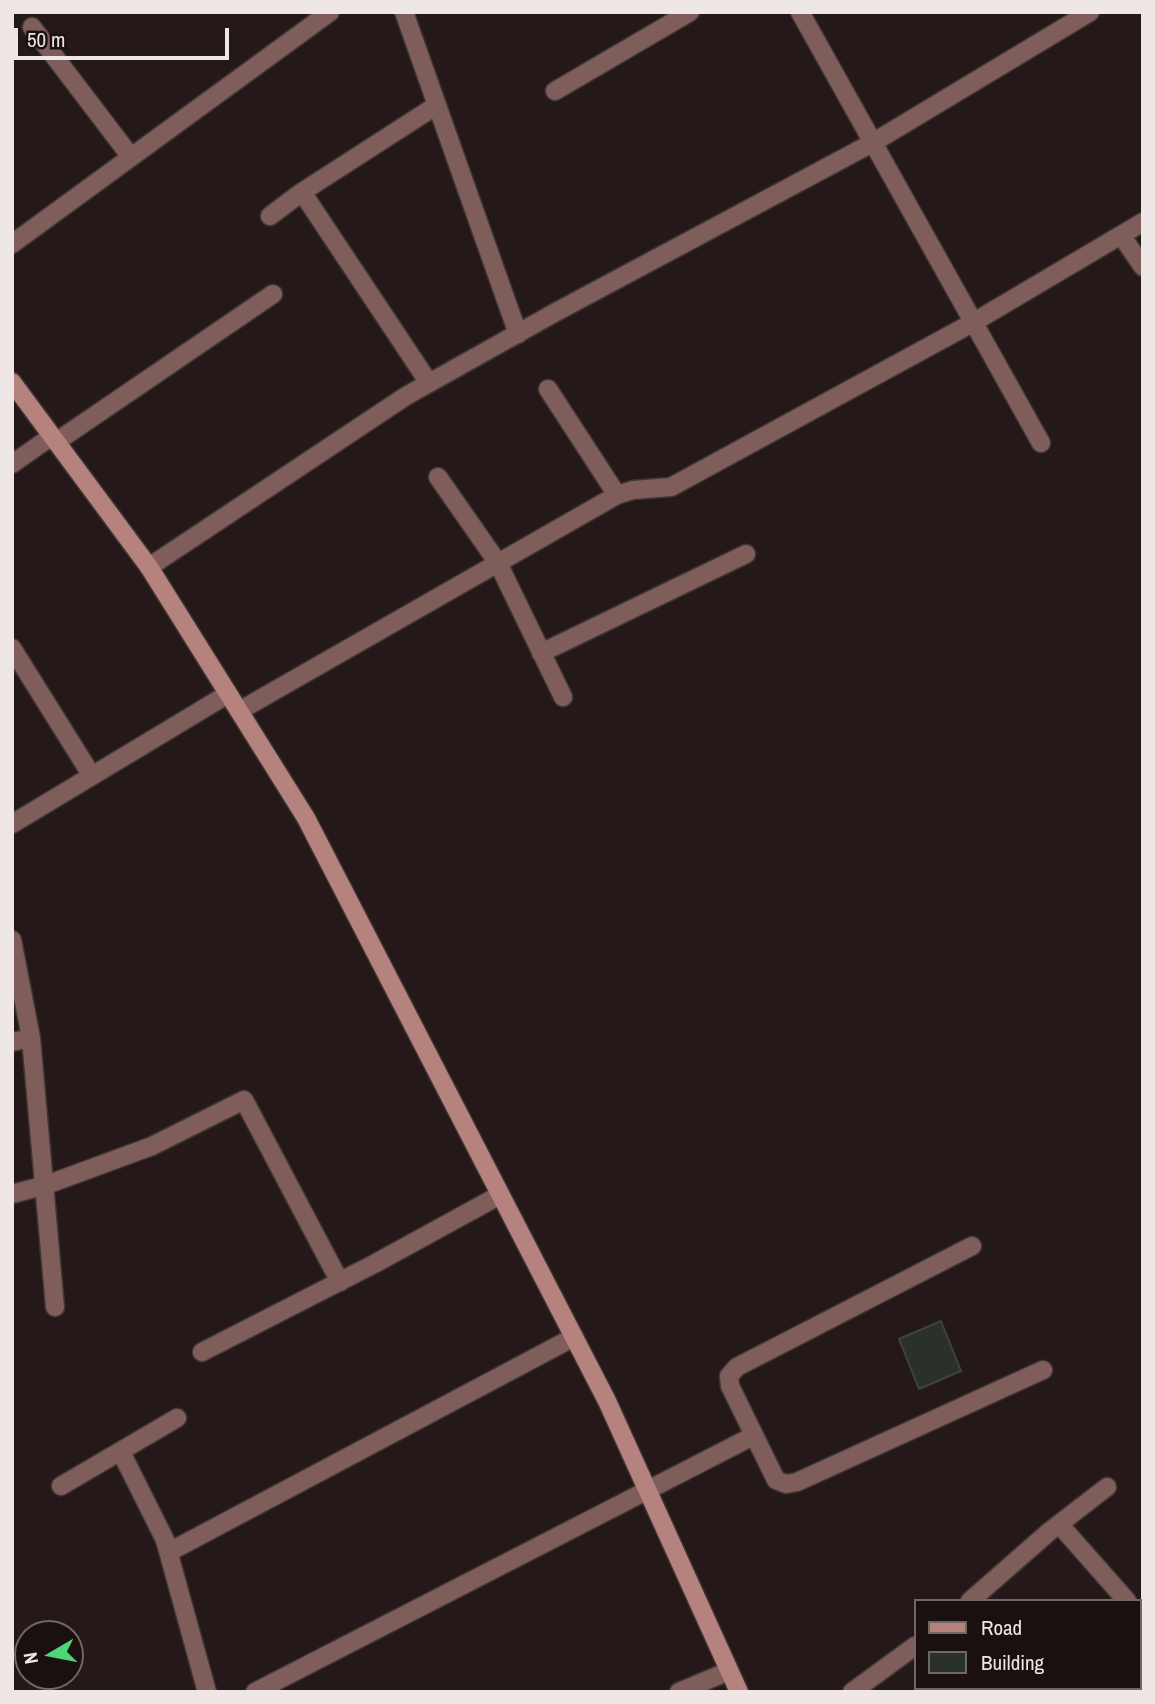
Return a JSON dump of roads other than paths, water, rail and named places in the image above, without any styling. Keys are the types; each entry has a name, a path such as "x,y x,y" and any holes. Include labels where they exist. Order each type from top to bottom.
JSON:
{"street":[{"path":"12,244 330,12"},
{"path":"404,12 518,334"},
{"path":"555,91 690,12"},
{"path":"800,12 1041,443"},
{"path":"149,567 406,396 874,142 1090,12"},
{"path":"32,27 131,157"},
{"path":"270,216 302,192 437,105"},
{"path":"302,192 429,383"},
{"path":"239,712 617,495 633,490 671,487 974,322 1143,222"},
{"path":"1121,235 1143,267"},
{"path":"12,464 273,294"},
{"path":"12,382 149,567 306,818 607,1401 739,1692"},
{"path":"548,388 617,495"},
{"path":"438,477 498,563 563,697"},
{"path":"541,653 746,554"},
{"path":"12,648 92,776"},
{"path":"12,824 228,694"},
{"path":"12,940 31,1038 55,1307"},
{"path":"12,1041 31,1038"},
{"path":"12,1194 46,1185 152,1146 244,1100 340,1282"},
{"path":"202,1352 340,1282 500,1195"},
{"path":"972,1246 737,1367 729,1376 730,1386 776,1480 786,1484 797,1482 1042,1370"},
{"path":"169,1552 574,1338"},
{"path":"61,1486 177,1418"},
{"path":"255,1692 753,1436"},
{"path":"121,1452 165,1540 207,1692"},
{"path":"972,1599 1059,1524 1107,1487"},
{"path":"1059,1524 1125,1599"},
{"path":"852,1692 914,1647"},
{"path":"679,1692 729,1671"}]}
